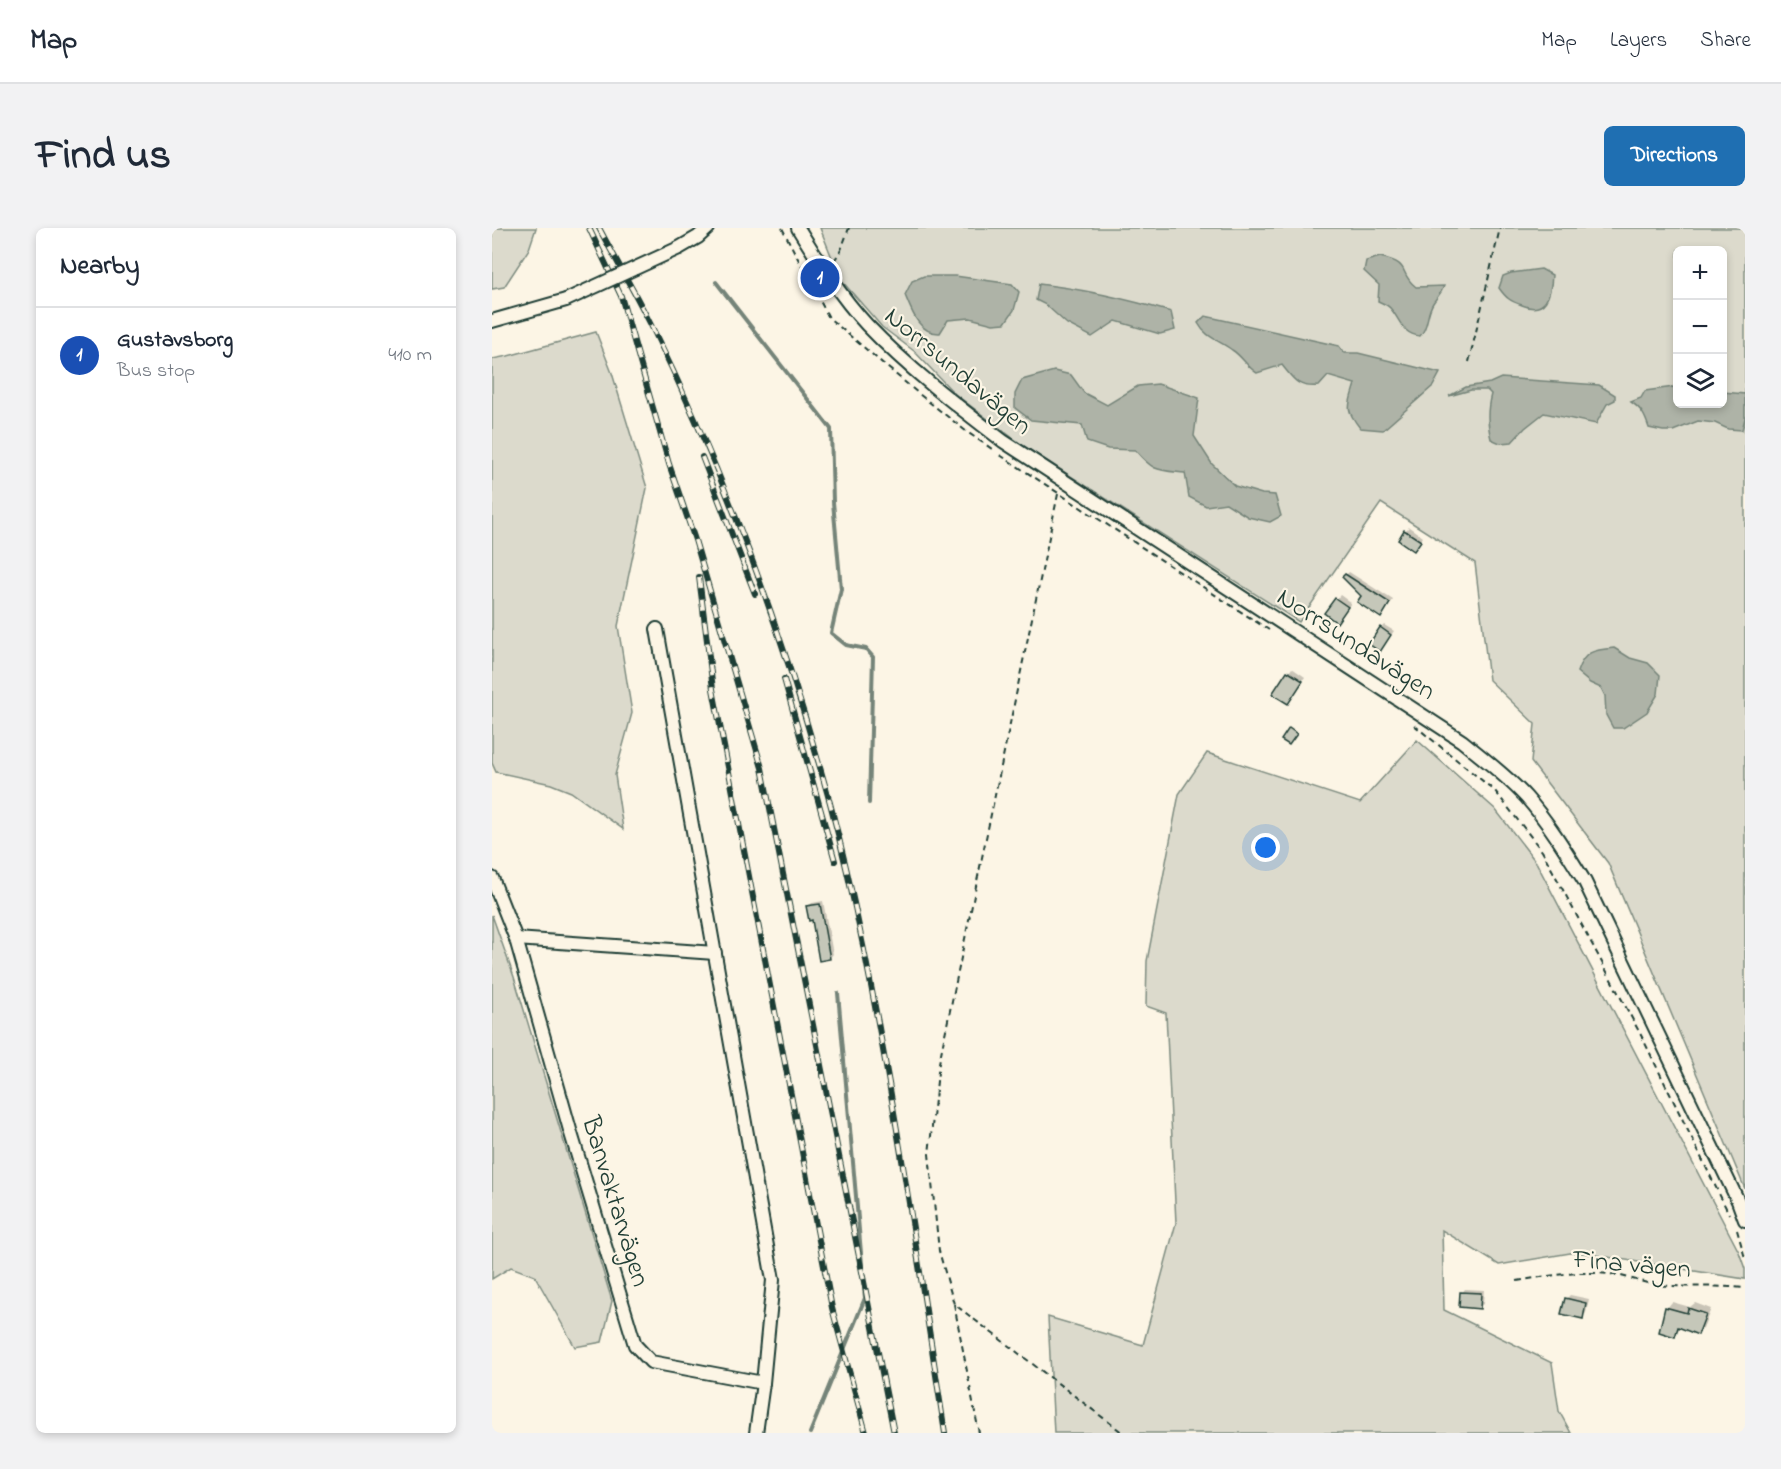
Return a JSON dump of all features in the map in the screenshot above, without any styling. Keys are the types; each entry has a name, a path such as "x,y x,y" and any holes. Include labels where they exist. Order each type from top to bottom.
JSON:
{"street":[{"path":"492,321 566,300 679,248 708,228"},
{"name":"Norrsundavägen","path":"798,228 826,274 866,324 905,362 945,396 1003,441 1462,741 1526,798 1558,838 1585,882 1738,1201 1745,1220"},
{"path":"657,629 773,1280 756,1433"},
{"name":"Banvaktarvägen","path":"492,878 516,939 570,1130 635,1345 651,1362 763,1383"},
{"path":"516,939 715,953"}],"path":[{"path":"782,228 829,318 967,432 1058,494 1272,632"},
{"path":"826,274 841,250 849,228"},
{"path":"1469,362 1500,228"},
{"path":"979,1433 954,1304 939,1251 929,1154 939,1063 1058,494 1064,481"},
{"path":"1408,720 1495,791 1542,851 1658,1069 1737,1231 1745,1258"},
{"name":"Fina vägen","path":"1517,1281 1568,1273 1617,1275 1654,1284 1674,1286 1745,1288"},
{"path":"954,1304 1123,1433"}],"shaded area":[{"path":"492,228 536,228 529,249 504,287 492,289"},
{"path":"820,228 1745,228 1745,1189 1608,863 1531,762 1535,724 1489,680 1475,563 1381,503 1299,622 1022,445 955,394 914,351 882,327 841,280"},
{"path":"1380,257 1401,266 1410,282 1416,287 1444,286 1431,307 1425,329 1420,336 1409,333 1390,308 1378,301 1379,285 1364,271 1366,261"},
{"path":"1541,269 1552,275 1548,296 1542,305 1530,307 1518,304 1509,299 1499,288 1503,276"},
{"path":"924,276 955,276 1012,284 1019,292 1014,310 1005,323 993,324 970,318 948,320 940,333 933,332 917,321 905,295 912,281"},
{"path":"1039,284 1105,295 1171,312 1175,330 1160,334 1116,321 1092,337 1067,324 1046,305 1036,300"},
{"path":"1205,316 1339,346 1344,353 1358,353 1440,373 1433,386 1383,430 1360,428 1349,408 1355,384 1328,376 1319,386 1306,386 1293,379 1282,365 1257,373 1236,352 1201,328 1198,323"},
{"path":"596,332 612,373 647,488 618,626 632,713 615,775 623,829 571,792 551,784 496,772 492,763 492,359"},
{"path":"1054,371 1071,375 1084,393 1107,405 1138,386 1158,384 1199,398 1194,436 1212,464 1235,486 1262,494 1275,495 1281,516 1270,522 1248,517 1226,503 1206,506 1189,497 1185,473 1157,469 1135,450 1108,449 1087,442 1082,425 1031,420 1015,408 1015,394 1022,380"},
{"path":"1501,378 1599,385 1615,395 1615,400 1607,404 1596,424 1544,413 1512,442 1500,443 1491,439 1488,416 1491,394 1487,390 1471,390 1449,396 1466,387 1490,383"},
{"path":"1673,388 1673,408 1727,408 1727,392 1745,394 1745,418 1742,430 1728,429 1715,423 1698,421 1673,431 1649,428 1643,413 1631,402 1641,398 1645,391"},
{"path":"1614,648 1630,658 1648,663 1660,675 1658,694 1647,712 1623,728 1613,728 1606,715 1605,696 1601,688 1590,683 1577,672 1583,660 1590,653"},
{"path":"1417,740 1495,809 1536,862 1739,1252 1745,1269 1745,1279 1576,1252 1499,1265 1442,1230 1444,1310 1552,1363 1559,1411 1571,1433 1054,1433 1048,1317 1143,1345 1176,1223 1166,1013 1146,1006 1147,961 1179,794 1207,753 1360,803"},
{"path":"492,915 514,977 612,1301 602,1342 575,1347 535,1276 511,1267 492,1279"}],"building":[{"path":"1404,530 1421,541 1414,551 1398,540"},
{"path":"1345,574 1390,603 1381,618 1357,602 1361,596 1342,577"},
{"path":"1335,598 1348,607 1337,623 1324,613"},
{"path":"1380,627 1391,635 1380,652 1369,644"},
{"path":"1287,671 1303,681 1288,704 1272,694"},
{"path":"1289,728 1297,734 1289,745 1281,740"},
{"path":"820,904 830,959 819,961 812,920 809,921 806,906"},
{"path":"1460,1292 1481,1293 1480,1309 1459,1307"},
{"path":"1565,1298 1586,1303 1583,1319 1561,1314"},
{"path":"1665,1307 1687,1313 1688,1308 1706,1314 1698,1335 1678,1327 1675,1337 1659,1332"}],"waterway":[{"path":"716,282 831,429 833,502 841,589 831,633 846,645 866,649 873,657 869,803"},
{"path":"810,1433 865,1298 838,993"}],"railway":[{"path":"589,228 621,296 669,464 695,540 762,768 894,1433"},
{"path":"599,228 650,323 704,439 752,559 773,619 794,680 830,803 855,909 890,1089 945,1433"},
{"path":"702,457 755,594"},
{"path":"699,577 713,689 832,1308 866,1433"},
{"path":"784,679 835,861"}],"place":[{"name":"Gustavsborg","path":"820,278"}]}
